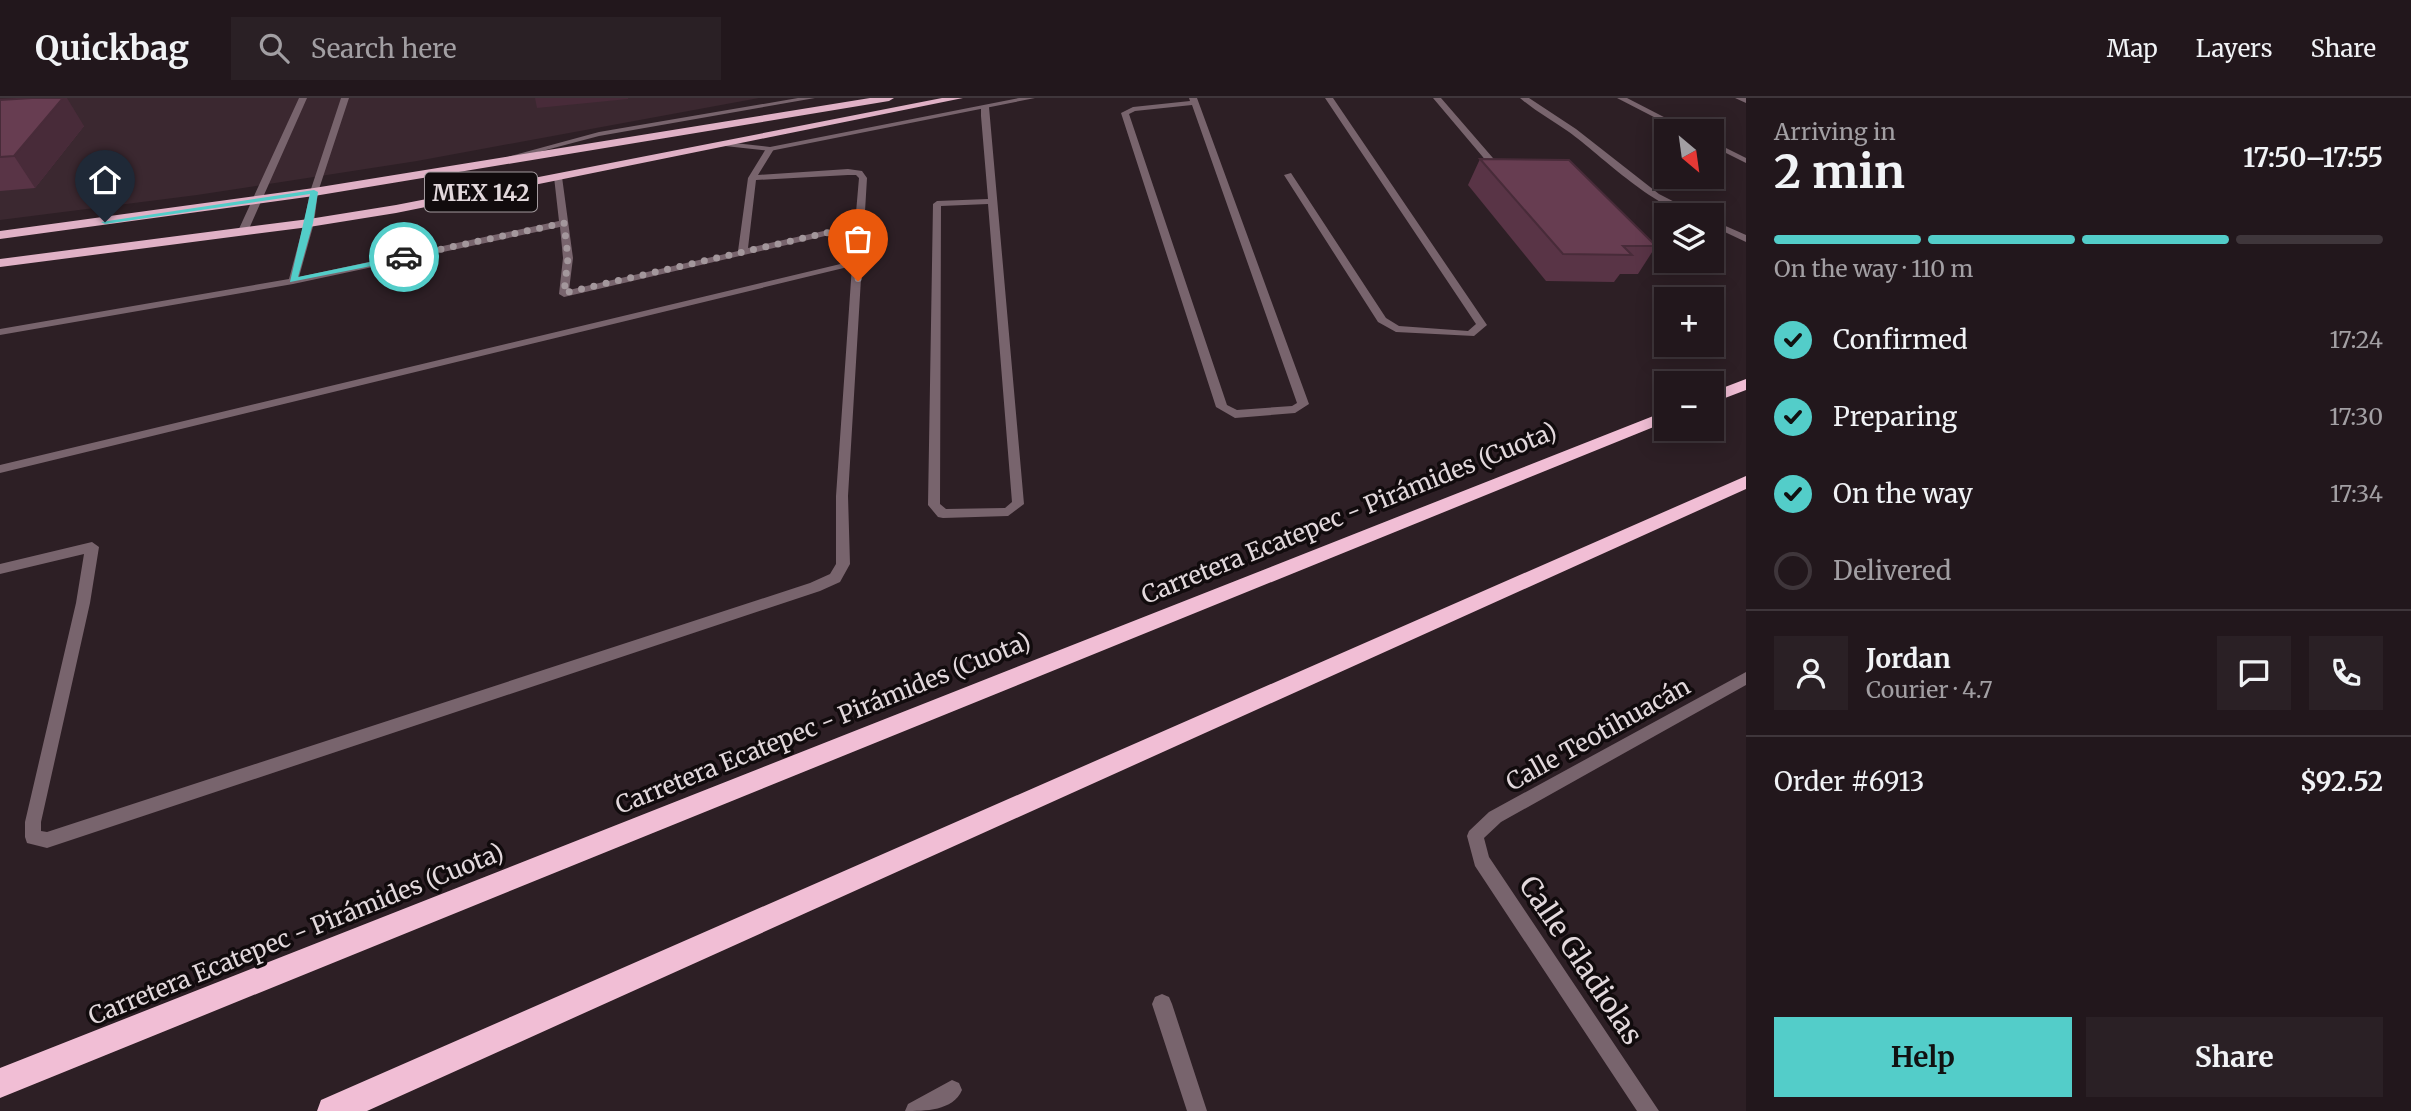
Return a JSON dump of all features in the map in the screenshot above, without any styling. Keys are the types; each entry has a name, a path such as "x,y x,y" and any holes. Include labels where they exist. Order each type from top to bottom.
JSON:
{"highway":[{"name":"MEX 142","path":"0,235 314,192 888,98"},
{"name":"MEX 142","path":"0,263 309,223 958,98"},
{"path":"1724,393 1746,384"},
{"name":"Carretera Ecatepec - Pirámides (Cuota)","path":"0,1083 1654,421"},
{"path":"332,1111 1746,482"}],"street":[{"path":"243,231 303,98"},
{"path":"293,281 309,223 314,192 345,98"},
{"path":"487,163 599,134 811,98"},
{"path":"725,144 770,149 1031,98"},
{"path":"1288,175 1382,320 1396,329 1470,334 1482,325 1329,98"},
{"path":"1437,98 1496,167"},
{"path":"1524,98 1573,131 1656,196 1671,203"},
{"path":"1621,98 1663,119"},
{"path":"1739,98 1746,101"},
{"path":"1193,100 1303,404 1295,410 1235,414 1222,407 1125,113 1133,109 1193,100"},
{"path":"985,107 1018,504 1008,512 943,514 934,505 937,204 992,201"},
{"path":"743,252 752,178 770,149"},
{"path":"1724,149 1746,161"},
{"path":"0,569 92,547 83,603 33,821 33,837 47,840 815,587 835,578 843,565 842,496 863,178 859,173 752,178"},
{"path":"558,177 568,258 564,293 861,225"},
{"path":"0,332 293,281 564,223"},
{"path":"1724,229 1746,239"},
{"path":"0,469 859,262"},
{"name":"Calle Teotihuacán","path":"1475,836 1495,817 1746,678"},
{"name":"Calle Gladiolas","path":"1475,836 1481,860 1649,1111"},
{"path":"1162,1004 1197,1111"},
{"path":"915,1111 952,1090"}],"shaded area":[{"path":"0,98 759,98 417,161 197,195 0,220"}],"building":[{"path":"63,98 14,156 0,157 0,100"},
{"path":"1480,159 1569,160 1654,244 1623,246 1632,255 1563,254"}],"way so far":[{"path":"404,257 564,223 568,258 564,293 861,225 858,281"}],"route":[{"path":"105,222 314,192 309,223 293,281 404,257"}]}
